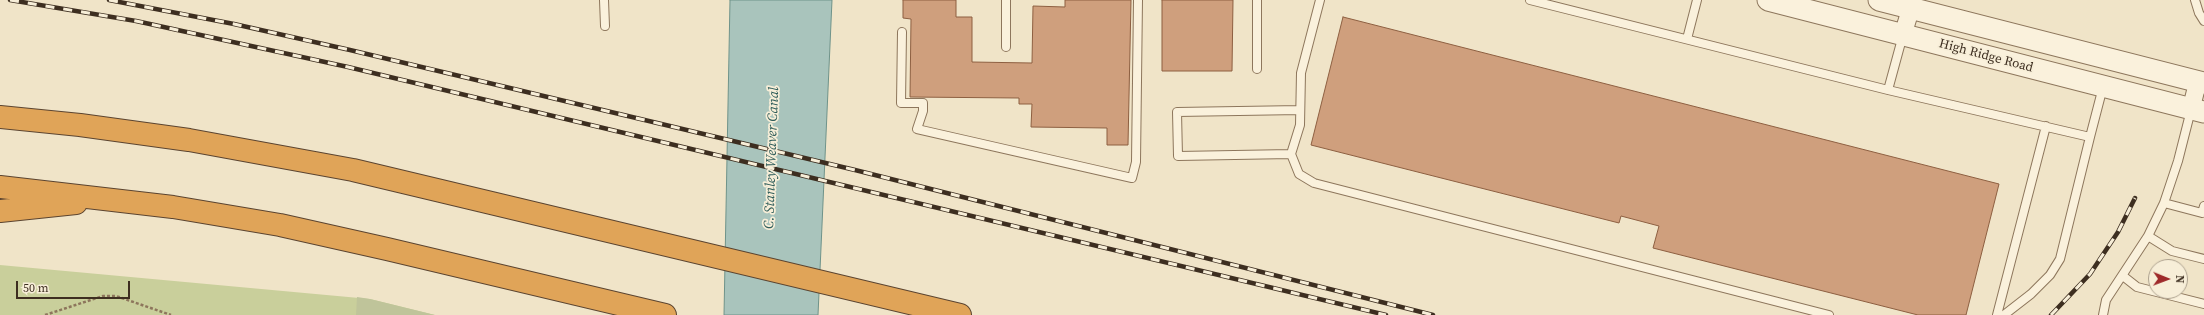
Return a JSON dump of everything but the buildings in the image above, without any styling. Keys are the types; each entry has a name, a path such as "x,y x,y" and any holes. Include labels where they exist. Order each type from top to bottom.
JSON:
{"highway":[{"path":"0,118 135,132 300,159 407,182 960,315"},
{"path":"0,187 118,199 226,215 295,229 665,315"},
{"path":"0,211 118,199"}],"street":[{"name":"High Ridge Road","path":"1768,0 2103,87 2198,110"},
{"path":"1880,0 2201,82 2198,110"},
{"path":"1903,34 1911,8"}],"lane":[{"path":"604,0 605,26"},
{"path":"1006,0 1006,47"},
{"path":"902,32 901,103 923,104 923,111 917,129 1132,178 1136,162 1138,0"},
{"path":"1257,0 1257,69"},
{"path":"1320,0 1301,73 1300,125 1291,154 1299,174 1314,183 1829,315"},
{"path":"1530,0 1543,2 1888,90 2090,137"},
{"path":"1687,39 1697,0"},
{"path":"2195,0 2199,13 2204,21"},
{"path":"1888,90 1903,34"},
{"path":"2004,315 2031,294 2050,275 2060,259 2103,87"},
{"path":"1291,154 1178,156 1177,112 1300,110"},
{"path":"2103,315 2106,300 2148,236 2164,203 2178,161 2198,110"},
{"path":"1997,315 2046,126"},
{"path":"2164,203 2203,211"},
{"path":"2148,236 2172,251 2204,259"},
{"path":"2123,276 2137,287 2204,304"}],"path":[{"path":"45,315 103,296 116,296 171,315"}],"green space":[{"path":"0,265 370,299 435,315 0,315"},
{"path":"357,297 370,299 435,315 356,315"}],"water":[{"name":"C. Stanley Weaver Canal","path":"730,0 832,0 818,315 724,315"}],"railway":[{"path":"10,0 136,21 348,67 1386,315"},
{"path":"109,0 234,24 350,50 855,170 1433,315"},
{"path":"2051,315 2090,274 2118,232 2135,198"}]}
